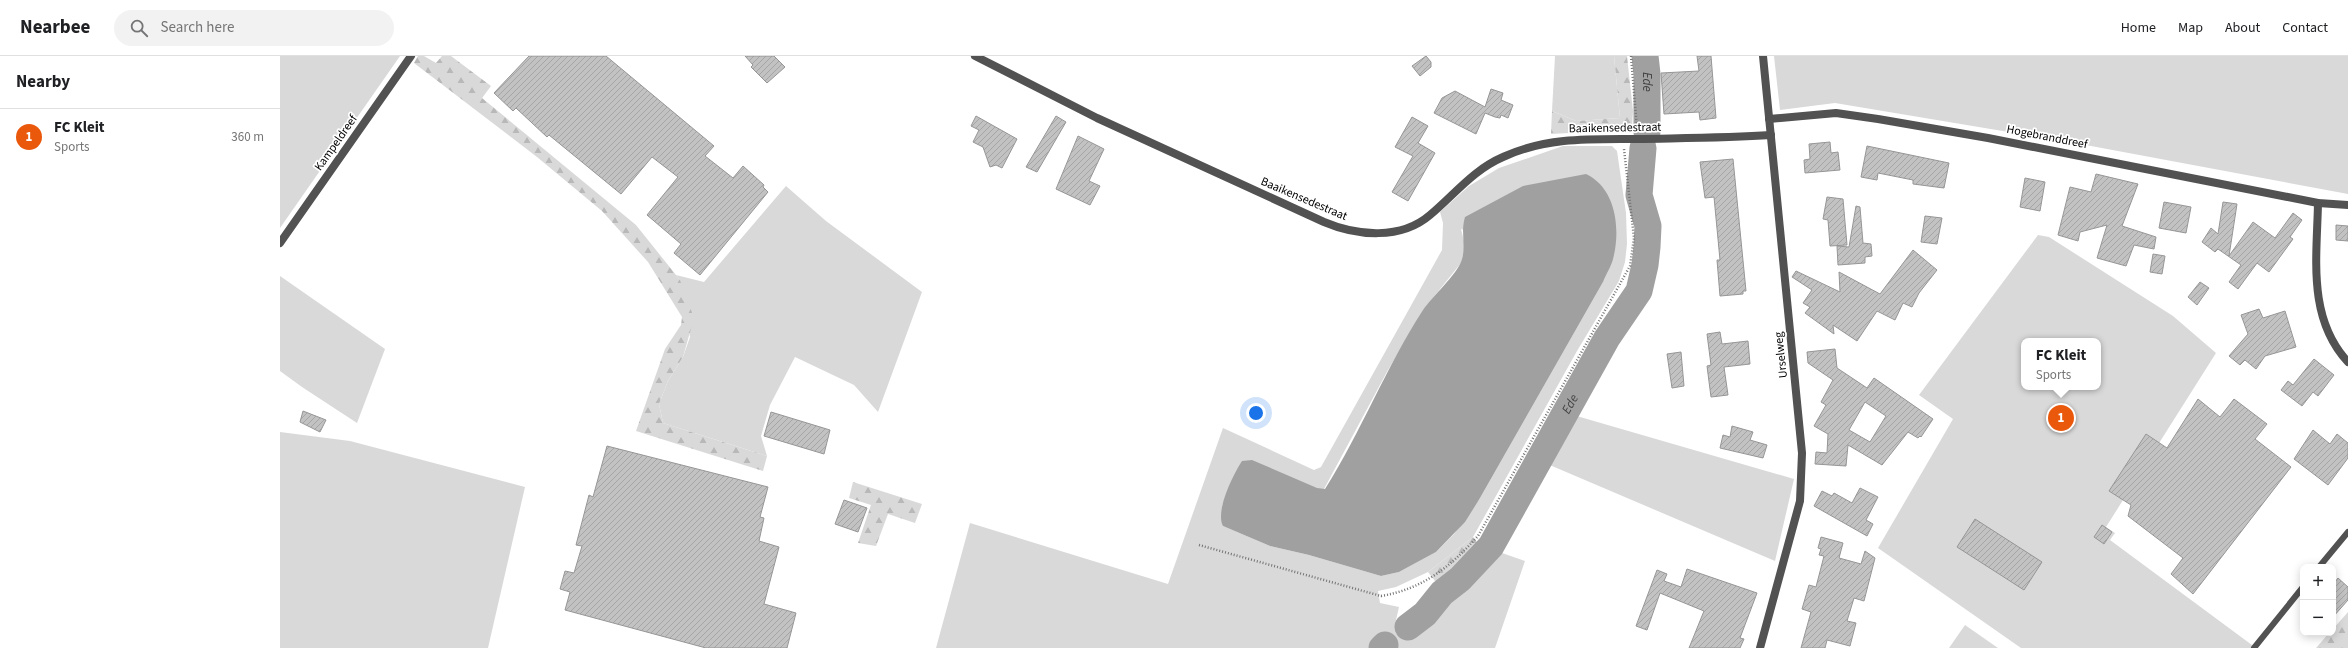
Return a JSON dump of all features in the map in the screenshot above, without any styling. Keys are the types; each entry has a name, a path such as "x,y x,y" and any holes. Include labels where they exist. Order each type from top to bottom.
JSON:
{"street":[{"name":"Kampeldreef","path":"280,243 411,56"},
{"name":"Baaikensedestraat","path":"975,56 1097,118 1324,222 1359,233 1382,234 1418,222 1429,216 1471,175 1514,152 1558,142 1771,134"},
{"name":"Urselweg","path":"1760,648 1800,501 1802,453 1763,56"},
{"name":"Hogebranddreef","path":"1769,119 1836,113 1878,119 1988,138 2318,203 2348,205"},
{"path":"2318,203 2319,305 2327,332 2348,362"}],"lane":[{"path":"2321,564 2348,532"},
{"path":"2254,648 2300,591"}],"path":[{"path":"1631,56 1637,139"},
{"path":"1199,545 1381,596 1402,592 1420,585 1460,557 1478,536 1630,266 1634,238 1622,139"}],"green space":[{"path":"280,56 400,56 280,228"},
{"path":"418,56 424,56 436,63 442,56 451,56 491,86 482,98 636,225 680,280 694,318 683,357 668,381 659,404 663,423 767,456 763,471 636,431 665,349 681,325 682,317 648,262 602,211 537,157 414,63"},
{"path":"1555,56 1614,56 1620,118 1576,121 1552,111"},
{"path":"1614,56 1627,56 1633,111 1632,127 1623,130 1551,134 1552,111 1576,121 1620,118"},
{"path":"1774,56 2348,56 2348,194 2075,143 1835,103 1780,110"},
{"path":"1563,146 1612,146 1617,151 1626,213 1627,244 1625,262 1619,281 1577,351 1473,537 1428,572 1396,587 1378,591 1380,603 1399,607 1396,620 1408,625 1441,588 1445,594 1490,559 1480,546 1556,410 1794,479 1775,561 1545,463 1502,553 1525,561 1495,648 936,648 970,523 1168,584 1223,428 1314,470 1321,467 1442,250 1443,223 1440,212 1469,186 1499,168","holes":["1461,229 1603,282 1480,498 1454,534 1436,552 1399,572 1381,576 1309,555 1270,546 1223,526 1222,506 1228,490 1324,489 1388,370 1424,309 1461,263 1465,245"]},
{"path":"786,186 826,221 922,292 878,412 854,385 795,357 770,405 761,436 767,456 663,423 659,404 668,381 683,357 690,337 680,280 676,275 704,282"},
{"path":"2038,235 2049,237 2173,316 2216,353 2106,527 2115,533 2110,540 2256,648 2021,648 1878,548 1953,419 1919,395"},
{"path":"280,276 385,349 357,423 280,371"},
{"path":"280,432 350,441 525,487 488,648 280,648"},
{"path":"853,482 922,504 915,523 888,514 876,546 858,543 871,505 849,498"},
{"path":"1473,537 1490,558 1445,594 1428,572"},
{"path":"2348,612 2348,648 2316,648 2326,636 2336,636 2336,626"},
{"path":"1965,625 1998,648 1949,648"}],"shaded area":[{"path":"1586,174 1596,180 1604,189 1614,210 1616,235 1611,265 1603,282 1480,498 1465,522 1436,552 1399,572 1381,576 1309,555 1270,546 1223,526 1221,511 1223,503 1234,475 1242,461 1252,460 1317,488 1325,489 1350,445 1397,354 1423,310 1458,268 1463,256 1463,229 1465,217 1523,186"}],"building":[{"path":"529,56 606,56 714,146 705,156 733,178 743,166 764,185 763,187 768,192 700,275 674,253 681,244 647,215 678,177 652,157 621,194 549,135 547,137 516,108 513,111 494,93"},
{"path":"745,56 774,56 785,67 767,83 751,67 753,65"},
{"path":"1426,56 1431,62 1431,67 1420,76 1412,66"},
{"path":"1697,56 1711,56 1716,118 1700,120 1699,112 1664,114 1661,73 1699,71"},
{"path":"1491,89 1503,93 1501,100 1513,105 1508,118 1501,115 1500,118 1495,117 1485,113 1476,134 1434,113 1442,98 1455,91 1485,107"},
{"path":"976,116 1017,139 1002,168 996,165 990,167 983,147 973,142 979,130 971,126"},
{"path":"1056,116 1066,122 1037,172 1026,167"},
{"path":"1412,117 1428,126 1418,143 1435,153 1408,201 1392,192 1413,156 1395,147"},
{"path":"1078,136 1104,149 1089,181 1100,186 1090,205 1056,189"},
{"path":"1830,142 1831,153 1838,152 1840,170 1805,173 1804,160 1810,159 1809,144"},
{"path":"1867,146 1949,163 1944,188 1913,184 1913,180 1878,173 1877,180 1861,177"},
{"path":"1733,159 1746,291 1743,291 1743,294 1720,296 1717,260 1720,260 1714,197 1705,198 1700,162"},
{"path":"2096,174 2138,184 2122,226 2156,237 2154,249 2134,245 2126,266 2097,258 2107,225 2080,232 2078,241 2058,235 2070,187 2091,192"},
{"path":"2025,178 2045,182 2040,211 2020,207"},
{"path":"1827,197 1843,199 1847,245 1830,246 1828,220 1823,219"},
{"path":"2164,202 2191,207 2186,233 2159,228"},
{"path":"2223,202 2237,204 2229,256 2253,222 2275,238 2293,213 2302,220 2290,237 2293,239 2269,272 2257,263 2238,289 2229,282 2241,265 2218,249 2215,252 2202,242 2211,228 2218,234"},
{"path":"1856,206 1860,207 1863,243 1871,244 1872,256 1865,257 1865,263 1838,265 1837,246 1849,247"},
{"path":"1925,216 1942,218 1937,244 1921,242"},
{"path":"2336,225 2348,226 2348,241 2336,240"},
{"path":"1913,250 1937,270 1919,293 1912,307 1903,303 1895,320 1877,311 1857,341 1833,325 1834,334 1805,313 1810,307 1803,303 1812,290 1792,277 1796,271 1840,292 1839,272 1880,294"},
{"path":"2153,254 2165,256 2162,274 2150,272"},
{"path":"2200,282 2209,288 2197,305 2188,297"},
{"path":"2259,309 2263,318 2285,311 2296,347 2265,356 2256,369 2245,360 2240,365 2229,356 2248,334 2241,315"},
{"path":"1720,332 1722,344 1748,341 1750,364 1724,367 1728,395 1711,397 1707,366 1711,365 1707,334"},
{"path":"1835,349 1837,368 1867,388 1874,378 1933,419 1921,437 1920,436 1918,438 1908,432 1882,465 1848,445 1846,466 1815,464 1816,452 1827,453 1828,434 1814,426 1826,405 1821,402 1833,380 1808,363 1807,352","holes":["1865,402 1886,416 1870,442 1849,430"]},
{"path":"1681,352 1684,386 1672,388 1667,354"},
{"path":"2314,359 2334,375 2318,396 2313,392 2302,406 2281,390 2288,381 2293,385"},
{"path":"2198,399 2220,417 2234,399 2267,424 2255,439 2291,467 2193,594 2171,574 2183,558 2128,516 2131,505 2109,491 2146,434 2167,448"},
{"path":"303,411 326,420 320,432 300,422"},
{"path":"771,412 830,430 824,454 764,436"},
{"path":"1732,426 1753,432 1750,440 1767,445 1763,458 1720,448 1723,435 1730,437"},
{"path":"2313,430 2330,444 2337,434 2348,443 2348,458 2328,485 2294,459"},
{"path":"607,446 768,487 760,517 764,518 759,541 779,547 764,604 796,613 787,648 706,648 565,610 570,592 560,589 565,571 574,573 582,546 576,545 589,495 593,497"},
{"path":"1860,488 1878,497 1866,520 1873,524 1867,536 1814,506 1822,491 1832,496 1834,493 1852,503"},
{"path":"844,500 867,508 858,532 835,524"},
{"path":"1975,519 2042,562 2024,590 1957,547"},
{"path":"2102,525 2112,532 2104,544 2094,537"},
{"path":"1821,537 1843,543 1839,558 1861,564 1865,551 1875,558 1864,601 1854,598 1847,621 1856,623 1850,646 1827,640 1825,648 1801,648 1811,612 1802,609 1809,585 1816,587 1824,556 1819,555 1821,549 1818,548"},
{"path":"1687,569 1757,593 1740,638 1744,639 1740,648 1689,648 1704,611 1660,593 1647,630 1636,626 1657,570 1667,574 1664,581 1681,587"},
{"path":"2338,578 2348,587 2348,600 2336,614 2336,600 2336,581"}],"waterway":[{"name":"Ede","path":"1645,56 1647,74 1647,132"},
{"name":"Ede","path":"1408,627 1425,614 1442,593 1460,579 1491,546 1607,338 1639,291 1645,265 1648,226 1639,195 1643,148"},
{"name":"Ede","path":"1382,648 1385,645"}],"place":[{"name":"FC Kleit","path":"2061,418"}]}
